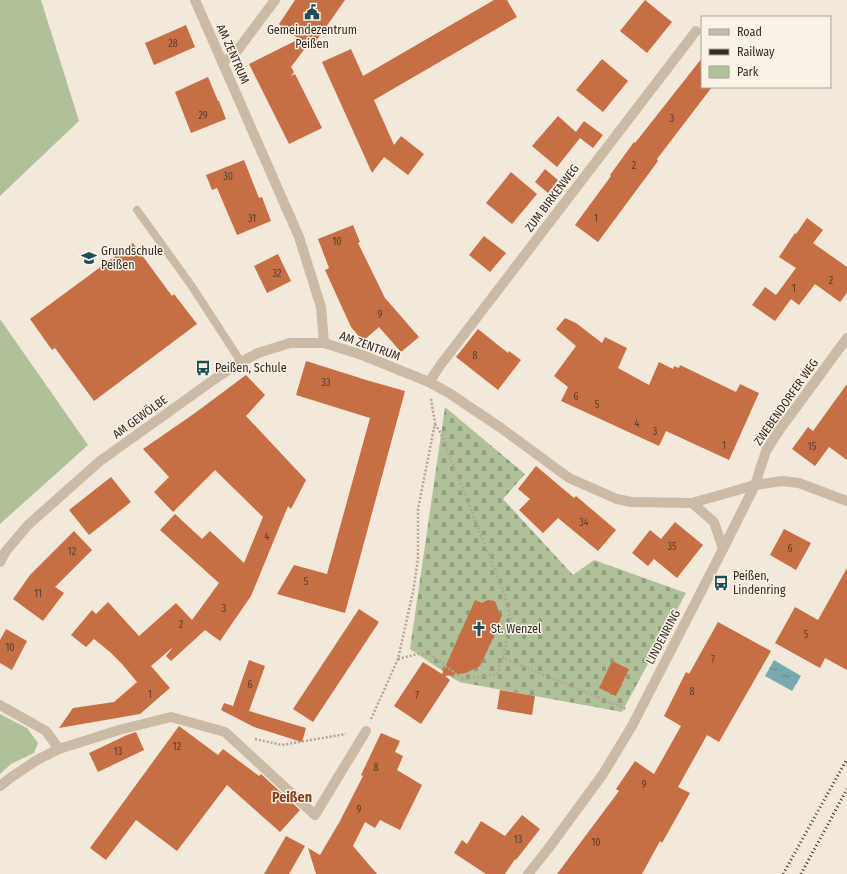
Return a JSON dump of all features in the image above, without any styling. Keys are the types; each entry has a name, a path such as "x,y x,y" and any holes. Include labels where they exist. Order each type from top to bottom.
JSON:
{"street":[{"name":"AM ZENTRUM","path":"195,0 298,237 322,307 324,343 362,355 429,382 449,393 501,428 569,478 617,499 631,502 692,503 755,485"},
{"path":"222,62 234,55 275,0"},
{"name":"ZUM BIRKENWEG","path":"429,382 447,356 696,31"},
{"name":"ZWEBENDORFER WEG","path":"755,485 766,451 778,432 847,338"},
{"name":"AM GEWÖLBE","path":"0,562 6,550 28,525 100,461 219,376 258,353 290,342 324,343"},
{"path":"755,485 782,481 799,483 847,502"},
{"name":"LINDENRING","path":"528,874 602,774 632,726 724,549 755,485"},
{"path":"692,503 714,522 724,549"},
{"path":"0,705 46,731 59,749"},
{"path":"0,786 37,760 59,749 119,730 171,717 225,732 316,815 366,731"}],"lane":[{"path":"137,210 191,285 241,362"}],"path":[{"path":"254,738 282,745 366,731 398,659 413,592 418,559 418,509 435,423 429,382"},
{"path":"398,659 417,654 430,654 463,679 497,674 503,658 511,620 504,593 441,434 435,423"},
{"path":"503,658 624,708 637,716"}],"green space":[{"path":"0,0 41,0 79,121 0,196"},
{"path":"0,319 88,445 0,524"},
{"path":"445,407 525,474 503,499 573,575 594,560 686,593 622,712 459,682 410,649"},
{"path":"0,714 27,728 38,743 34,753 11,764 0,774"}],"water":[{"path":"774,660 801,676 792,691 765,676"}],"building":[{"path":"295,0 345,0 314,44 312,39 291,67 294,72 291,76 295,74 322,128 289,144 249,64 299,39 279,24"},
{"path":"494,0 507,0 517,17 374,100 394,145 401,136 424,154 408,175 384,157 372,173 322,62 351,49 363,76"},
{"path":"645,0 672,22 647,53 620,31"},
{"path":"186,25 195,47 154,65 145,43"},
{"path":"602,59 628,81 603,112 576,90"},
{"path":"701,59 701,88 711,88 657,159 658,161 598,242 575,225 634,142 635,143"},
{"path":"208,77 226,119 191,133 175,92"},
{"path":"558,116 576,132 584,121 603,135 593,148 580,138 557,167 532,146"},
{"path":"244,160 259,198 262,197 271,221 237,235 217,188 212,190 206,175"},
{"path":"545,169 558,180 548,193 535,182"},
{"path":"511,172 537,194 512,224 486,203"},
{"path":"807,218 823,230 813,243 847,267 847,293 840,302 815,284 799,305 791,299 775,321 752,305 765,287 776,295 796,268 779,257"},
{"path":"353,225 360,242 358,243 385,298 419,337 401,352 379,327 363,341 351,327 325,270 329,268 318,239"},
{"path":"484,236 506,253 490,272 469,255"},
{"path":"133,243 172,296 174,294 197,324 94,401 55,348 52,350 30,319"},
{"path":"278,254 291,281 267,293 254,266"},
{"path":"565,318 576,323 602,343 605,337 627,348 618,368 649,385 659,362 673,369 674,366 679,368 680,365 736,392 740,384 759,393 729,460 666,431 659,446 561,401 568,387 554,376 576,346 556,329"},
{"path":"478,329 508,353 509,351 521,360 498,390 456,357"},
{"path":"306,361 405,391 345,613 277,594 294,565 327,574 370,418 296,395"},
{"path":"246,375 265,395 246,416 306,480 291,509 288,506 251,596 220,641 205,630 171,661 166,656 173,647 151,666 170,688 140,714 59,728 73,708 114,702 137,682 110,652 94,639 86,647 71,635 92,610 96,614 108,602 139,636 176,603 192,620 219,583 160,530 175,514 202,539 210,531 244,563 263,517 215,470 173,512 154,492 169,477 143,449"},
{"path":"847,384 847,460 829,447 815,466 792,449 808,427 813,431"},
{"path":"536,466 574,498 576,496 616,530 598,551 558,518 543,533 519,510 530,499 518,489"},
{"path":"111,477 131,502 89,535 69,510"},
{"path":"675,522 703,545 677,578 654,559 648,566 632,553 650,530 661,539"},
{"path":"784,529 811,543 796,570 770,555"},
{"path":"74,531 92,550 55,587 64,593 43,621 13,599 30,575"},
{"path":"847,568 847,670 825,658 820,668 775,643 795,607 818,620"},
{"path":"475,600 482,603 488,600 495,601 499,612 502,615 495,634 480,666 466,673 445,676 450,680 421,724 394,706 423,662 442,674"},
{"path":"359,609 379,622 313,722 293,709"},
{"path":"718,622 771,651 719,742 707,735 678,787 690,793 662,843 660,841 642,874 557,874 619,791 616,789 635,761 654,774 681,726 664,716 686,672 689,674"},
{"path":"6,629 27,641 12,670 0,663 0,640"},
{"path":"249,660 265,666 249,711 306,728 302,742 254,727 221,710 224,703 233,706"},
{"path":"612,661 629,669 616,696 599,688"},
{"path":"500,690 535,696 532,715 497,709"},
{"path":"179,726 218,755 223,749 259,776 261,774 300,810 280,832 227,785 177,851 136,820 106,860 90,848"},
{"path":"136,732 144,750 98,772 89,753"},
{"path":"381,733 400,741 395,752 403,756 397,770 422,785 400,830 380,820 375,828 365,822 353,846 377,874 316,874 308,848 320,855 340,821 363,776 361,775"},
{"path":"522,815 540,829 516,860 515,859 505,874 486,874 454,853 462,840 467,844 481,821 505,836"},
{"path":"286,836 305,846 289,874 264,874"}],"railway":[{"path":"783,874 847,759"},
{"path":"801,874 847,789"}],"place":[{"name":"Gemeindezentrum Peißen","path":"312,12"},
{"name":"Grundschule Peißen","path":"89,258"},
{"name":"Peißen, Schule","path":"203,368"},
{"name":"Peißen, Lindenring","path":"721,583"},
{"name":"St. Wenzel","path":"479,629"}],"district":[{"name":"Peißen","path":"292,797"}]}
